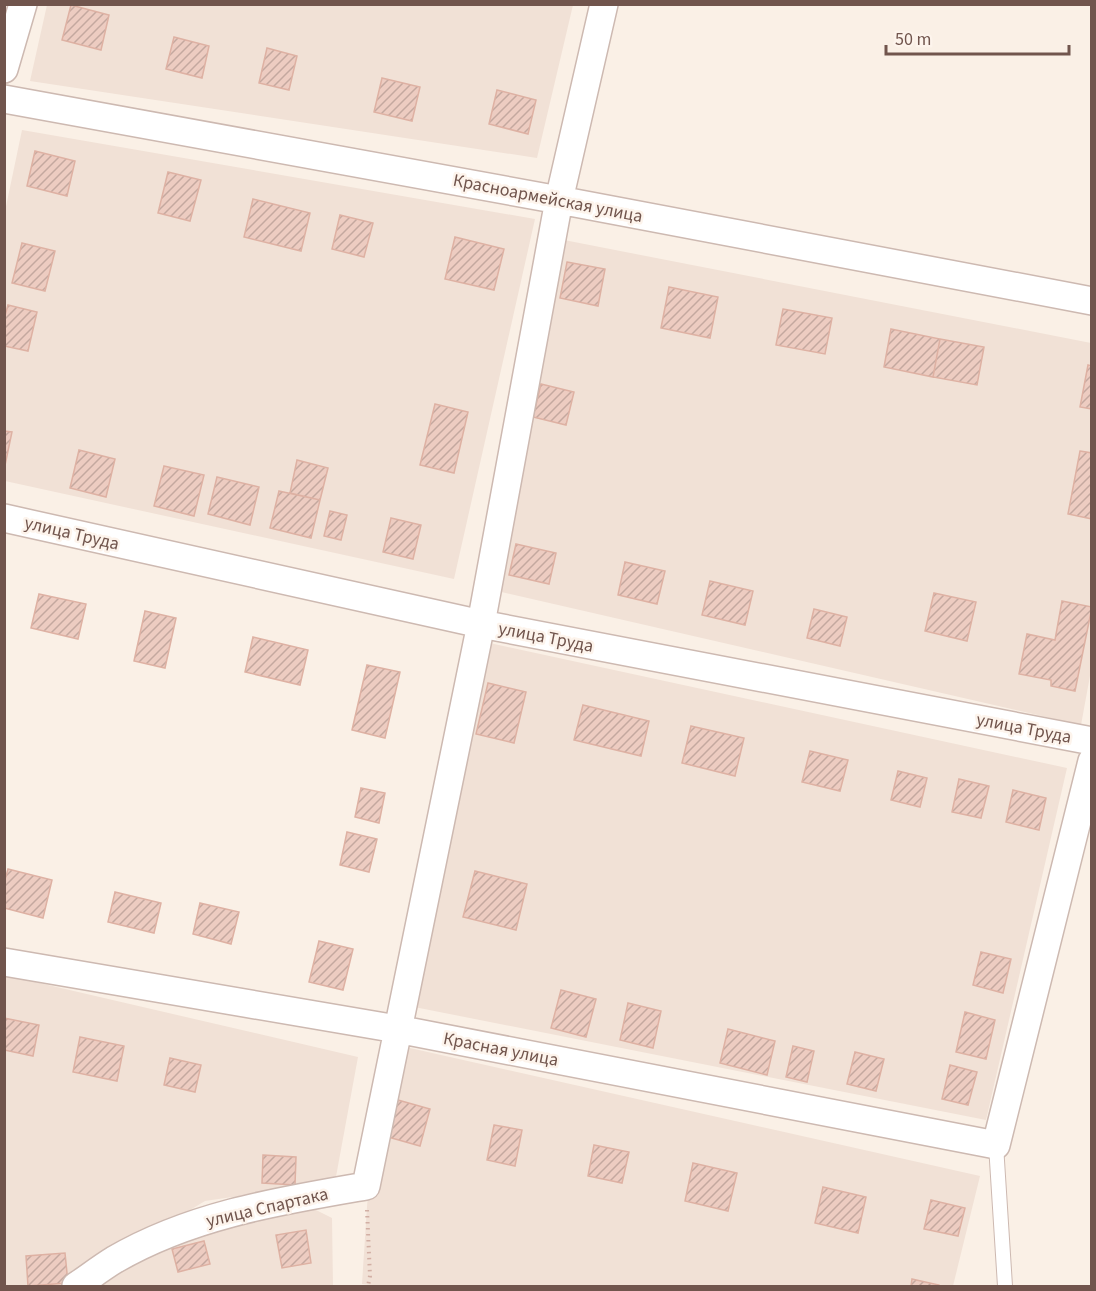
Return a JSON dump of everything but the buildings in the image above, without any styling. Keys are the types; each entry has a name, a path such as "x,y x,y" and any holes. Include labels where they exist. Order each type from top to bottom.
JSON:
{"street":[{"path":"4,69 22,4"},
{"path":"366,1186 481,624 559,200 604,4"},
{"name":"Красноармейская улица","path":"4,99 559,200 1092,301"},
{"name":"улица Труда","path":"4,518 481,624 1092,741"},
{"path":"996,1145 1092,761"},
{"name":"Красная улица","path":"4,962 397,1029 996,1145"},
{"name":"улица Спартака","path":"76,1287 113,1260 157,1238 223,1214 366,1186"}],"lane":[{"path":"996,1145 1005,1287"}],"path":[{"path":"366,1186 370,1276 368,1287"}],"shaded area":[{"path":"47,5 573,5 537,158 30,81"},
{"path":"22,130 535,219 454,579 5,481 4,216"},
{"path":"564,240 1091,343 1092,665 1081,725 497,591"},
{"path":"485,642 1067,768 986,1120 404,1005"},
{"path":"5,975 358,1057 335,1182 205,1201 63,1286 5,1286"},
{"path":"401,1046 980,1176 953,1286 380,1286 362,1284 370,1161"},
{"path":"298,1201 332,1218 333,1286 92,1286 201,1227"}]}
